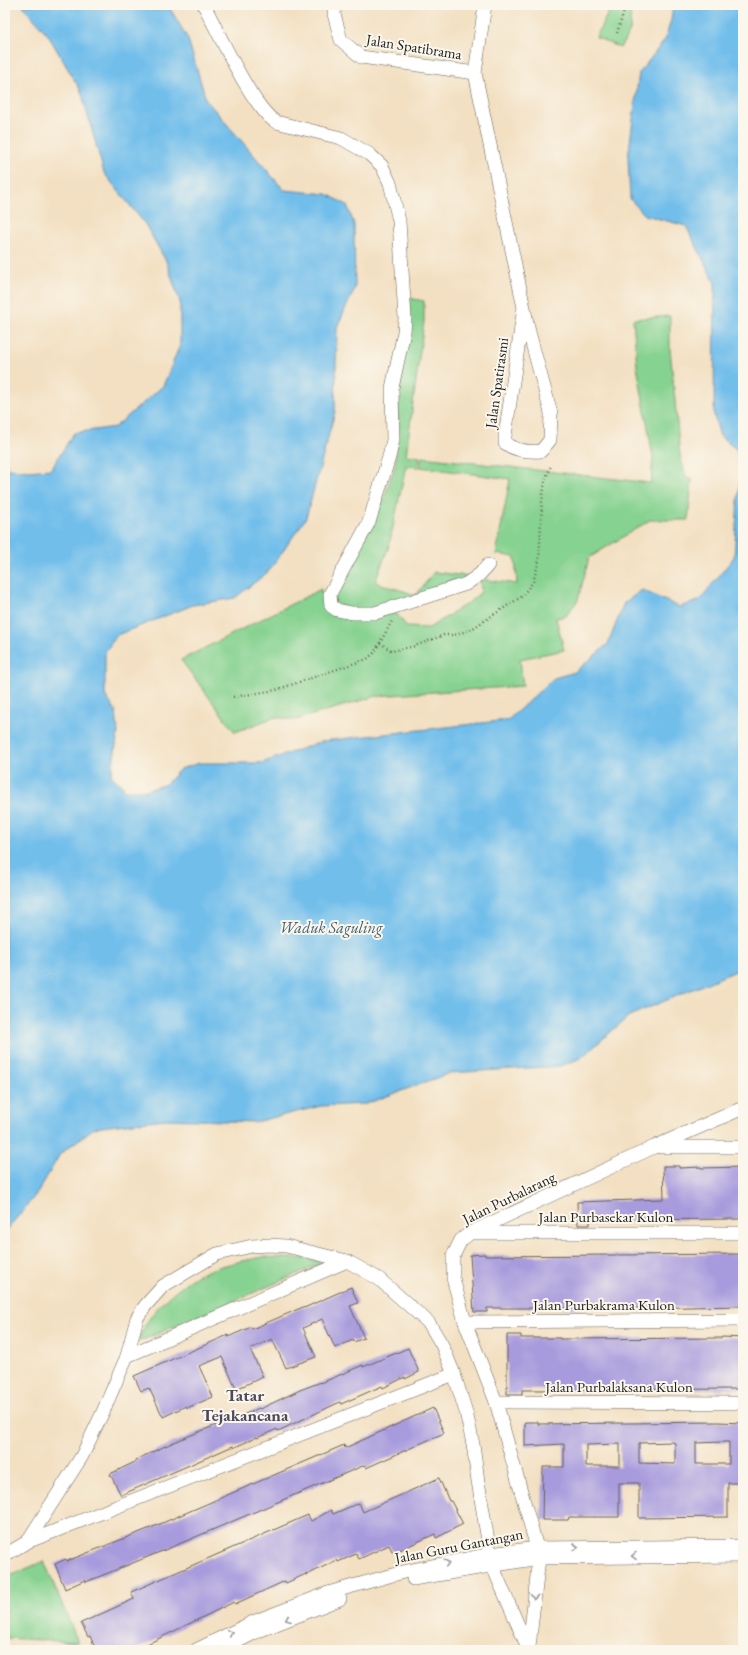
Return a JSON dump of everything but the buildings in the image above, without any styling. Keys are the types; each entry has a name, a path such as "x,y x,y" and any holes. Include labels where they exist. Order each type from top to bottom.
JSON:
{"street":[{"path":"204,5 250,92 270,119 276,122 341,138 369,154 382,166 390,183 398,221 405,318 404,332 392,388 393,440 369,522 330,594 331,606 337,610 352,613 375,614 466,584 480,574 488,565"},
{"name":"Jalan Spatibrama","path":"335,5 334,14 341,40 361,57 475,73"},
{"name":"Jalan Spatirasmi","path":"485,5 475,73 524,307 529,332 551,413 550,440 541,451 530,452 510,447 505,443 524,307"},
{"name":"Jalan Purbalarang","path":"538,1553 496,1402 465,1322 453,1278 453,1256 461,1240 470,1233 654,1147 743,1108"},
{"path":"654,1147 743,1147"},
{"name":"Jalan Purbasekar Kulon","path":"470,1233 743,1233"},
{"path":"27,1542 82,1456 127,1356 137,1318 145,1306 163,1286 217,1254 252,1246 286,1246 347,1261 379,1279 429,1323 442,1345 454,1374 466,1412 473,1444 491,1560 528,1649"},
{"path":"127,1356 347,1261"},
{"name":"Jalan Purbakrama Kulon","path":"465,1322 743,1320"},
{"path":"5,1555 27,1542 454,1374"},
{"name":"Jalan Purbalaksana Kulon","path":"496,1402 743,1403"},
{"name":"Jalan Guru Gantangan","path":"196,1650 253,1622 328,1593 408,1571 538,1553 743,1546"},
{"path":"528,1649 538,1553"},
{"name":"Jalan Guru Gantangan","path":"538,1553 743,1556"},
{"name":"Jalan Guru Gantangan","path":"221,1650 256,1632 331,1602 410,1579 491,1560"}],"path":[{"path":"617,33 626,5"},
{"path":"380,643 392,651 415,646 444,635 454,635 470,630 521,598 533,582 539,561 542,502 545,480 551,466"},
{"path":"234,697 276,690 367,659 374,653 392,622 396,607"}],"green space":[{"path":"612,5 631,5 630,31 620,48 596,37"},
{"path":"409,298 424,301 424,321 406,455 420,457 418,467 406,466 389,546 375,582 416,595 434,572 474,577 374,611 346,609 334,602 334,592 378,514 395,466 399,394"},
{"path":"670,316 670,348 680,455 686,478 692,479 688,520 650,520 589,558 578,600 566,616 556,618 564,650 520,659 523,686 377,696 295,720 275,717 235,732 181,660 321,589 323,602 334,614 397,614 407,627 429,628 468,603 481,592 480,579 517,584 515,557 496,554 510,479 420,467 422,457 651,483 653,457 637,366 633,319"},
{"path":"263,1257 311,1259 323,1263 138,1342 147,1322 154,1312 180,1287 198,1275 214,1269"},
{"path":"44,1561 78,1642 5,1638 5,1578"}],"water":[{"name":"Waduk Saguling","path":"22,5 168,5 188,39 206,100 284,190 327,194 347,205 354,224 355,288 337,327 335,412 306,518 269,571 235,598 193,605 117,635 105,652 105,695 116,712 118,733 111,775 126,790 147,790 166,784 180,769 199,763 262,763 323,741 508,720 554,678 575,672 608,644 624,603 642,590 679,607 699,601 734,557 740,472 737,450 720,436 714,416 715,283 686,226 645,215 630,199 628,158 639,73 665,40 671,20 673,5 743,5 743,968 629,1016 581,1058 560,1066 450,1073 366,1104 321,1106 255,1122 165,1119 94,1128 60,1154 38,1192 5,1232 5,463 8,469 29,471 51,469 74,433 115,427 163,386 180,345 180,302 166,261 145,224 104,173 81,91 48,35"}],"district":[{"name":"Tatar Tejakancana","path":"245,1405"}]}
